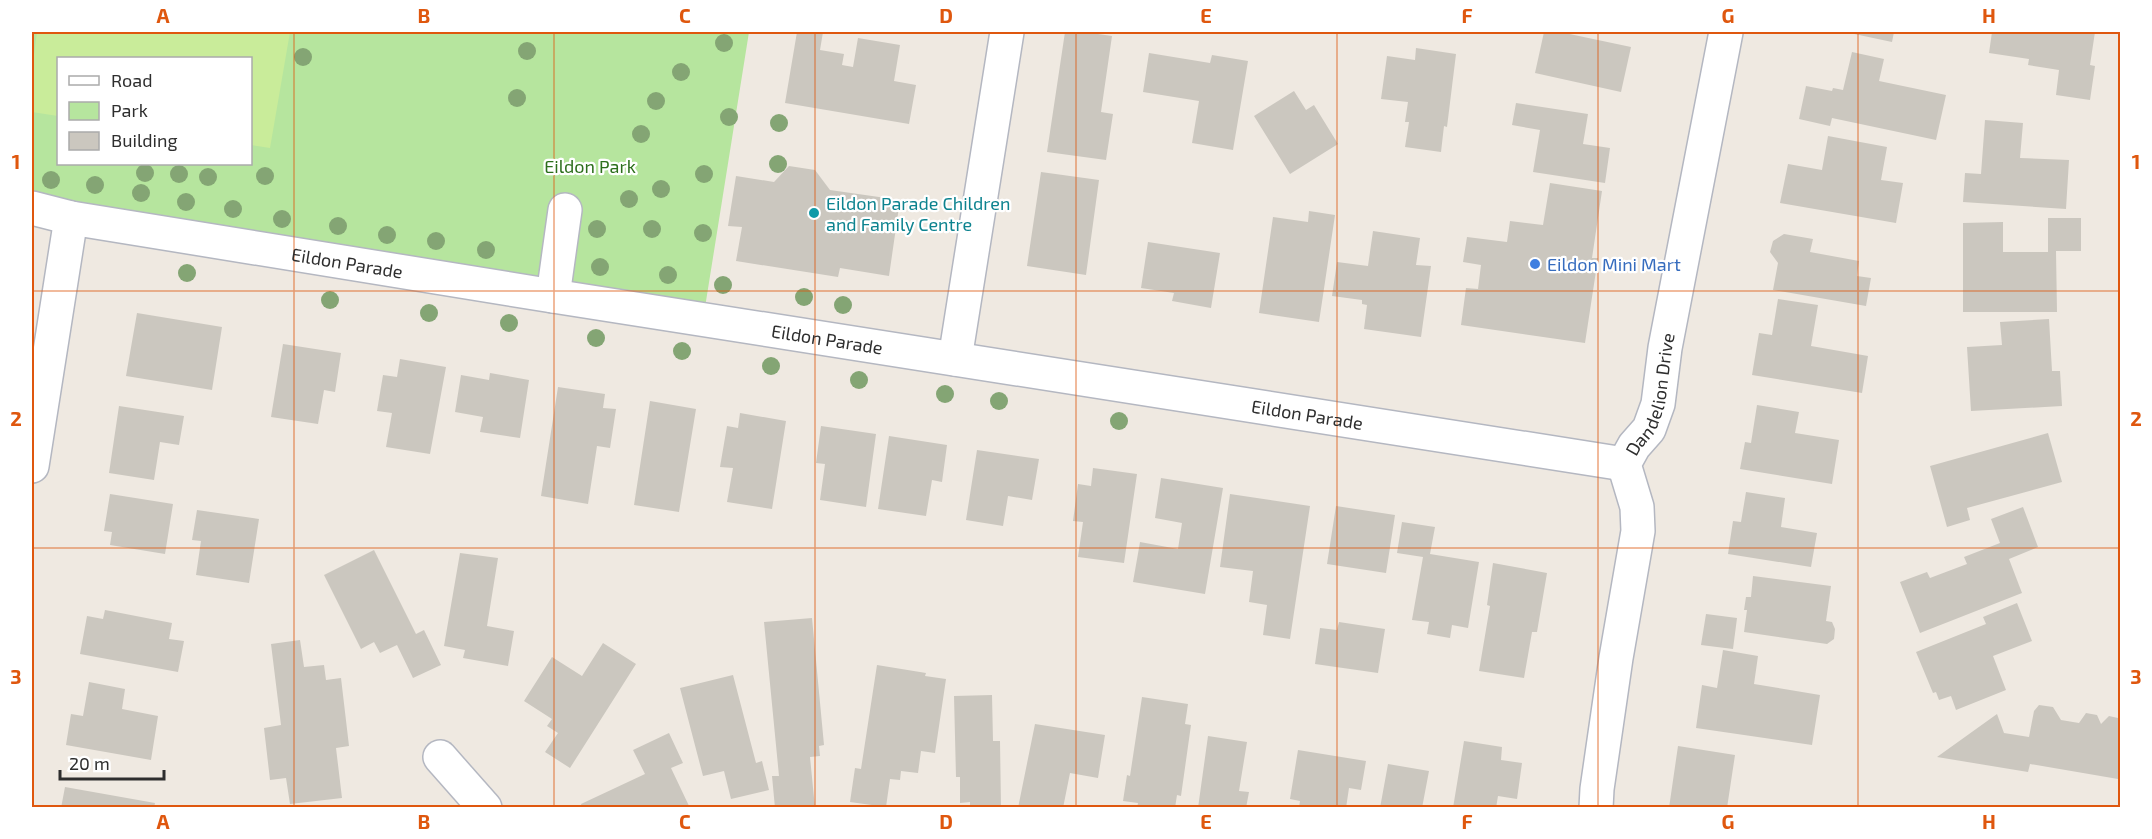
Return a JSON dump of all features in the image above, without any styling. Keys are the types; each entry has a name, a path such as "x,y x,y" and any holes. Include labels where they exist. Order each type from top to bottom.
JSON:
{"street":[{"path":"955,359 1006,32"},
{"name":"Dandelion Drive","path":"1595,801 1638,531 1637,507 1624,464 1634,446 1648,429 1658,404 1665,348 1726,32"},
{"name":"Eildon Parade","path":"32,208 71,218 553,296 1624,464"},
{"path":"553,296 565,210"},
{"path":"32,466 71,218"},
{"path":"440,758 485,807"}],"green space":[{"name":"Eildon Park","path":"32,32 749,32 703,320 32,208"},
{"path":"37,32 290,32 270,148 252,145 252,57 57,57 57,116 32,112 32,70"}],"building":[{"path":"797,32 823,32 820,50 844,54 842,65 853,67 858,38 900,45 894,81 916,85 909,124 785,103"},
{"path":"1065,32 1112,36 1101,112 1113,114 1106,160 1047,152"},
{"path":"1544,32 1560,32 1631,47 1621,92 1535,73"},
{"path":"1845,32 1894,32 1892,42"},
{"path":"1992,32 2095,32 2090,65 2095,66 2090,100 2056,95 2059,70 2028,65 2029,59 1989,53"},
{"path":"1416,48 1456,54 1447,127 1444,126 1441,152 1405,147 1409,122 1405,122 1408,102 1381,99 1387,56 1415,60"},
{"path":"1852,52 1884,59 1879,81 1946,95 1936,140 1832,118 1830,126 1799,119 1806,86 1832,91 1833,88 1843,90"},
{"path":"1149,53 1210,63 1212,55 1248,61 1233,150 1192,143 1199,101 1143,92"},
{"path":"1294,91 1306,110 1314,105 1338,144 1290,174 1254,116"},
{"path":"1516,103 1588,114 1583,144 1610,148 1605,183 1533,172 1540,130 1512,125"},
{"path":"1985,120 2023,123 2020,158 2069,160 2066,209 1963,202 1965,173 1981,174"},
{"path":"1828,136 1887,147 1881,180 1903,183 1896,223 1780,203 1788,164 1822,170"},
{"name":"Eildon Parade Children and Family Centre","path":"789,166 815,170 830,190 900,200 889,276 840,268 838,277 736,261 742,227 728,226 736,176 774,182"},
{"path":"1041,172 1099,180 1086,275 1027,266"},
{"name":"Eildon Mini Mart","path":"1550,183 1602,191 1592,258 1598,258 1585,343 1461,325 1466,288 1478,289 1481,265 1463,262 1467,237 1507,242 1510,221 1543,225"},
{"path":"1309,211 1335,215 1319,322 1259,313 1273,217 1308,222"},
{"path":"2048,218 2081,218 2081,251 2056,251 2057,312 1963,312 1963,223 2003,222 2003,252 2048,252"},
{"path":"1373,231 1420,238 1416,265 1431,266 1421,337 1364,329 1367,305 1362,304 1362,300 1332,296 1337,262 1368,266"},
{"path":"1784,234 1813,239 1810,252 1859,261 1857,276 1871,278 1866,306 1773,290 1778,263 1770,252 1773,241"},
{"path":"1148,242 1220,253 1211,308 1172,301 1174,293 1141,288"},
{"path":"1778,299 1818,305 1811,346 1868,356 1862,393 1752,375 1759,333 1772,335"},
{"path":"137,313 222,327 212,390 126,376"},
{"path":"2049,319 2052,371 2060,371 2062,406 1971,411 1967,347 2002,345 2000,322"},
{"path":"283,344 341,353 335,392 324,390 318,424 271,417"},
{"path":"400,359 446,367 430,454 386,447 392,413 377,411 383,375 397,377"},
{"path":"490,373 529,380 520,438 480,432 483,417 455,412 461,375 489,380"},
{"path":"558,387 605,394 603,408 616,409 610,448 597,446 588,504 541,496"},
{"path":"650,401 696,409 679,512 634,505"},
{"path":"1757,405 1799,412 1795,433 1839,440 1832,484 1740,469 1745,442 1751,443"},
{"path":"119,406 184,416 179,445 160,442 154,480 109,473"},
{"path":"740,413 786,421 772,509 727,502 733,468 720,467 727,426 738,428"},
{"path":"821,426 876,434 866,507 820,500 825,464 816,463"},
{"path":"2048,433 2062,482 1967,508 1970,520 1947,527 1930,466"},
{"path":"889,436 947,445 942,482 932,480 926,516 878,509"},
{"path":"977,450 1039,459 1032,500 1008,496 1003,526 966,520"},
{"path":"1093,468 1137,474 1124,563 1078,557 1083,522 1073,521 1078,484 1091,486"},
{"path":"1161,478 1223,488 1205,594 1133,582 1140,542 1178,549 1182,523 1155,518"},
{"path":"1746,492 1785,498 1781,527 1817,533 1811,567 1728,554 1733,521 1741,522"},
{"path":"110,494 173,504 165,554 110,545 112,532 104,531"},
{"path":"1230,494 1310,506 1290,639 1263,635 1267,605 1249,602 1253,571 1220,567"},
{"path":"1336,506 1395,515 1386,573 1327,564"},
{"path":"2023,507 2038,547 2009,559 2022,593 1920,633 1900,582 1927,572 1930,578 1967,564 1964,557 2000,543 1991,519"},
{"path":"197,510 259,519 249,583 196,575 201,541 192,540"},
{"path":"1402,522 1435,527 1430,554 1479,562 1468,628 1452,625 1450,638 1427,634 1429,622 1412,620 1423,557 1397,553"},
{"path":"374,550 416,634 424,630 441,665 413,678 397,645 380,653 374,642 361,649 324,575"},
{"path":"460,553 498,558 487,626 514,631 508,666 463,658 465,650 444,646"},
{"path":"1493,563 1547,573 1537,632 1532,632 1524,678 1479,671 1490,606 1487,605"},
{"path":"1753,576 1831,586 1826,621 1832,622 1835,629 1834,639 1827,644 1744,632 1746,597 1751,597"},
{"path":"2017,603 2032,641 1993,656 2006,690 1956,710 1951,696 1939,700 1936,692 1933,693 1916,652 1986,624 1983,617"},
{"path":"105,610 172,623 169,639 184,641 178,672 80,654 87,616 103,619"},
{"path":"1706,614 1737,618 1733,649 1701,645"},
{"path":"812,618 824,745 819,746 820,756 810,757 815,808 775,808 772,776 779,776 764,622"},
{"path":"1339,622 1385,629 1378,673 1315,664 1320,628 1337,630"},
{"path":"300,640 304,667 324,665 326,680 341,678 349,746 336,748 342,798 290,804 286,778 270,780 264,728 281,725 271,644"},
{"path":"603,643 636,664 570,768 545,752 558,733 547,726 552,719 524,701 552,657 582,676"},
{"path":"1723,650 1758,656 1754,684 1820,695 1812,745 1696,728 1702,685 1717,688"},
{"path":"877,665 926,673 925,676 946,679 935,753 921,751 918,773 901,771 900,780 890,779 886,807 850,802 855,768 861,769"},
{"path":"733,675 756,763 762,761 769,790 731,799 724,771 703,776 680,688"},
{"path":"89,682 125,689 122,709 158,716 151,760 66,745 71,714 83,716"},
{"path":"992,695 993,741 1000,741 1001,808 970,808 970,802 960,803 960,777 956,777 954,696"},
{"path":"1142,697 1188,704 1185,724 1191,725 1181,796 1177,795 1175,808 1137,808 1138,803 1123,801 1127,775 1130,776"},
{"path":"2039,705 2053,707 2061,720 2079,723 2086,713 2097,715 2101,724 2109,716 2118,718 2120,721 2120,761 2118,779 2030,764 2028,772 1937,757 1997,714 2004,733 2029,737 2034,711"},
{"path":"1035,724 1105,735 1098,778 1070,773 1063,808 1018,808"},
{"path":"669,733 683,763 671,768 690,808 582,808 581,804 645,774 633,750"},
{"path":"1208,736 1247,742 1239,791 1249,792 1246,808 1198,808"},
{"path":"1464,741 1502,747 1501,760 1522,763 1517,799 1498,796 1496,808 1453,808"},
{"path":"1678,746 1735,755 1727,808 1669,808"},
{"path":"1298,750 1366,761 1361,790 1349,788 1346,808 1299,808 1300,801 1290,799"},
{"path":"1388,764 1429,771 1422,808 1380,808"},
{"path":"65,787 155,803 154,808 61,808"}],"place":[{"name":"Eildon Parade Children and Family Centre","path":"814,213"},
{"name":"Eildon Mini Mart","path":"1535,264"}]}
